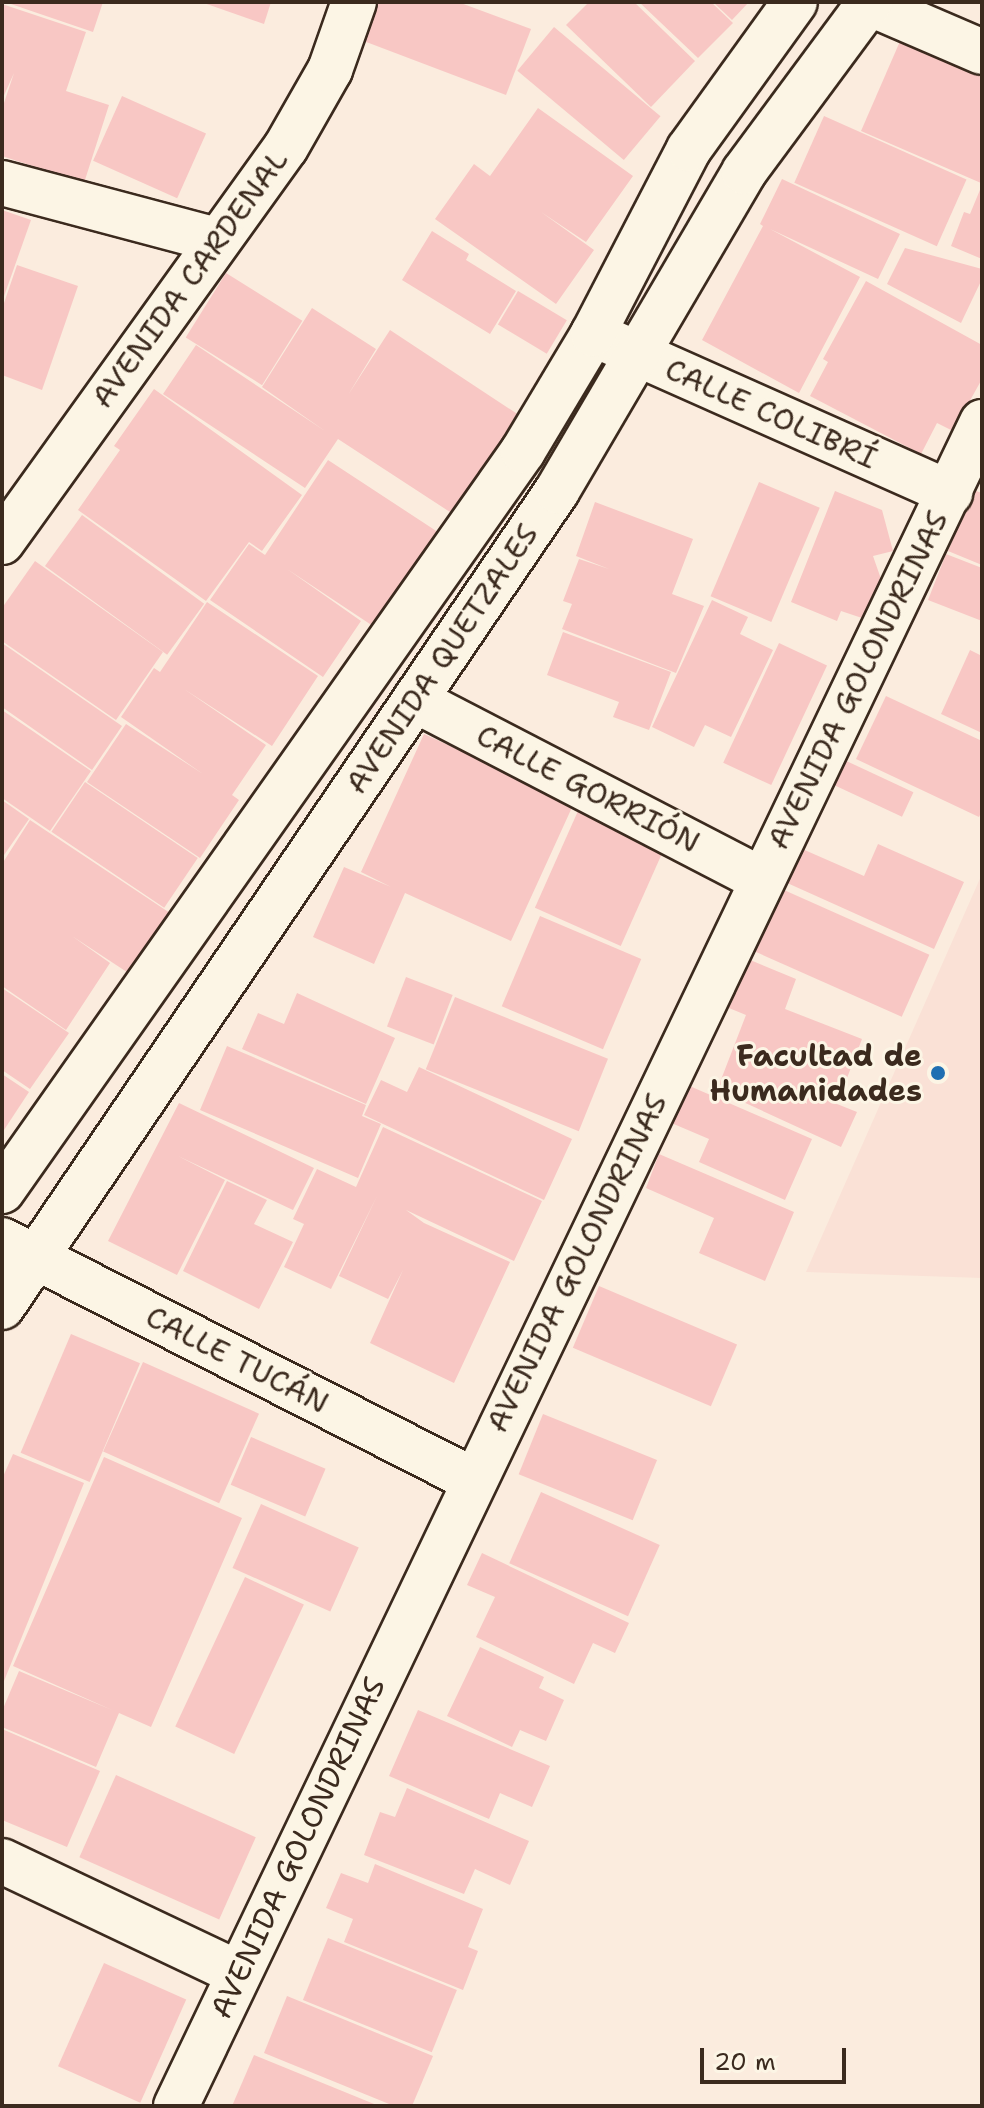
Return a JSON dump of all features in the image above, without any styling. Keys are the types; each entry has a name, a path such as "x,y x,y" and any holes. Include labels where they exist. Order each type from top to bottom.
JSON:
{"street":[{"name":"AVENIDA CARDENAL","path":"2,542 216,240 286,147 330,70 354,2"},
{"name":"AVENIDA QUETZALES","path":"2,1191 523,451 593,334 689,149 795,2"},
{"path":"868,3 982,52"},
{"name":"AVENIDA QUETZALES","path":"2,1307 19,1249 415,700 557,491 640,355 744,172 868,3"},
{"path":"2,183 216,240"},
{"name":"CALLE COLIBRÍ","path":"593,334 950,493"},
{"name":"AVENIDA GOLONDRINAS","path":"176,2106 982,422"},
{"name":"CALLE GORRIÓN","path":"415,700 761,879"},
{"name":"CALLE TUCÁN","path":"19,1249 473,1480"},
{"path":"2,1861 238,1973"}],"shaded area":[{"name":"Facultad de Humanidades","path":"982,874 982,1278 806,1272"}],"building":[{"path":"5,2 103,2 93,32"},
{"path":"201,2 271,2 264,24"},
{"path":"375,2 458,2 531,29 506,95 361,40"},
{"path":"589,2 634,2 695,61 651,107 566,25"},
{"path":"639,2 711,2 733,23 698,58"},
{"path":"713,2 749,2 732,20"},
{"path":"2,4 86,32 66,91 109,105 84,183 2,156 2,109 14,73 2,100"},
{"path":"554,27 660,116 624,160 517,71"},
{"path":"901,39 982,75 981,183 861,131"},
{"path":"122,96 206,133 177,198 93,161"},
{"path":"538,108 633,176 586,242 541,212 594,250 556,304 435,219 474,164 490,176"},
{"path":"824,116 967,179 937,246 794,183"},
{"path":"782,179 900,234 878,279 770,229 860,277 799,393 702,340 763,226 760,224"},
{"path":"982,185 982,259 951,246 964,212 970,214"},
{"path":"2,210 31,220 2,302"},
{"path":"432,231 469,254 466,260 516,291 490,334 402,280"},
{"path":"905,248 982,269 982,279 961,323 887,284"},
{"path":"17,265 78,286 42,390 2,375 2,309"},
{"path":"226,273 302,321 262,385 186,337"},
{"path":"866,281 982,345 982,379 953,431 937,423 921,454 810,396 828,362 823,359"},
{"path":"518,291 567,320 547,354 498,324"},
{"path":"312,308 376,349 348,395 390,330 534,425 509,464 493,453 453,514 338,439 305,488 163,394 196,345 325,431 262,387"},
{"path":"154,389 302,495 262,551 249,542 206,601 78,510 120,450 114,446"},
{"path":"328,460 450,540 388,636 287,569 361,621 323,677 210,600 249,544 265,555"},
{"path":"759,482 820,508 771,622 711,596"},
{"path":"973,490 982,493 982,565 948,551"},
{"path":"835,491 882,510 893,551 873,556 881,579 862,618 841,611 837,621 791,602"},
{"path":"595,502 693,539 672,594 704,606 676,673 562,629 572,604 563,601 579,559 609,569 576,556"},
{"path":"82,515 204,604 167,655 45,566"},
{"path":"946,554 982,568 982,621 928,600"},
{"path":"35,561 163,652 116,720 2,641 2,608"},
{"path":"712,600 748,617 740,634 773,650 731,737 705,725 694,747 652,727"},
{"path":"207,602 318,676 272,746 184,689 266,745 232,795 239,800 200,858 87,782 126,724 203,774 121,717 154,668 160,672"},
{"path":"563,632 671,672 649,730 613,717 619,702 547,675"},
{"path":"2,643 122,726 92,770 2,707"},
{"path":"779,643 827,665 771,785 723,763"},
{"path":"970,650 982,656 982,733 941,714"},
{"path":"886,696 982,741 982,811 979,817 856,759"},
{"path":"2,710 91,771 50,831 2,798"},
{"path":"424,734 574,803 511,941 405,893 374,964 313,937 344,867 391,887 361,872"},
{"path":"840,758 913,792 902,817 829,782"},
{"path":"85,782 198,858 164,908 51,832"},
{"path":"2,800 29,819 2,858"},
{"path":"578,811 664,849 621,946 535,908"},
{"path":"30,820 176,917 136,978 72,936 110,963 66,1030 2,986 2,864"},
{"path":"878,844 964,882 934,949 785,882 800,848 864,876"},
{"path":"775,886 929,955 902,1017 747,948"},
{"path":"540,916 641,959 603,1049 502,1006"},
{"path":"743,957 796,979 785,1009 862,1039 837,1104 857,1112 841,1147 717,1090 746,1015 724,1006"},
{"path":"406,977 453,995 434,1044 387,1026"},
{"path":"2,988 69,1033 30,1089 2,1070"},
{"path":"297,993 395,1038 366,1104 242,1049 258,1013 284,1024"},
{"path":"455,997 608,1059 579,1131 426,1069"},
{"path":"227,1046 366,1105 362,1116 381,1124 358,1178 200,1110"},
{"path":"419,1067 572,1139 544,1200 364,1115 381,1080 407,1092"},
{"path":"2,1074 29,1092 2,1133"},
{"path":"685,1084 812,1139 785,1200 699,1162 709,1139 669,1122"},
{"path":"179,1103 314,1168 293,1210 178,1156 225,1180 177,1275 108,1241"},
{"path":"383,1127 542,1201 514,1261 406,1210 424,1223 510,1262 454,1383 370,1343 403,1270 388,1299 339,1276 377,1196 331,1289 284,1267 304,1224 293,1219 317,1169 356,1187"},
{"path":"659,1154 794,1212 765,1281 699,1253 714,1218 646,1188"},
{"path":"227,1181 267,1200 254,1224 293,1242 259,1309 183,1271"},
{"path":"599,1286 737,1345 711,1406 573,1348"},
{"path":"71,1334 140,1363 90,1482 21,1453"},
{"path":"143,1362 259,1414 219,1503 103,1452"},
{"path":"543,1414 657,1460 633,1520 519,1474"},
{"path":"251,1437 326,1469 305,1517 231,1485"},
{"path":"13,1454 84,1483 2,1686 2,1479"},
{"path":"104,1457 242,1518 151,1727 119,1713 96,1767 2,1727 2,1711 19,1671 112,1710 13,1666"},
{"path":"541,1492 660,1545 628,1616 509,1563"},
{"path":"261,1504 359,1548 330,1611 233,1568"},
{"path":"482,1553 629,1623 615,1653 593,1643 574,1684 476,1637 495,1597 467,1585"},
{"path":"245,1577 304,1604 234,1754 175,1727"},
{"path":"480,1647 544,1677 539,1688 564,1700 546,1741 520,1730 512,1747 447,1716"},
{"path":"418,1710 550,1766 532,1807 500,1793 489,1819 389,1776"},
{"path":"2,1729 100,1771 67,1847 2,1820"},
{"path":"116,1775 256,1837 219,1919 79,1857"},
{"path":"407,1788 529,1841 510,1885 475,1869 464,1894 364,1855 380,1812 395,1817"},
{"path":"375,1864 483,1909 468,1947 478,1951 463,1990 344,1942 353,1919 326,1908 341,1873 368,1883"},
{"path":"328,1938 457,1990 432,2052 303,2000"},
{"path":"104,1963 186,2000 140,2103 58,2066"},
{"path":"287,1996 433,2056 412,2106 394,2106 264,2053"},
{"path":"254,2055 379,2106 232,2106"}],"place":[{"name":"Facultad de Humanidades","path":"938,1073"}]}
